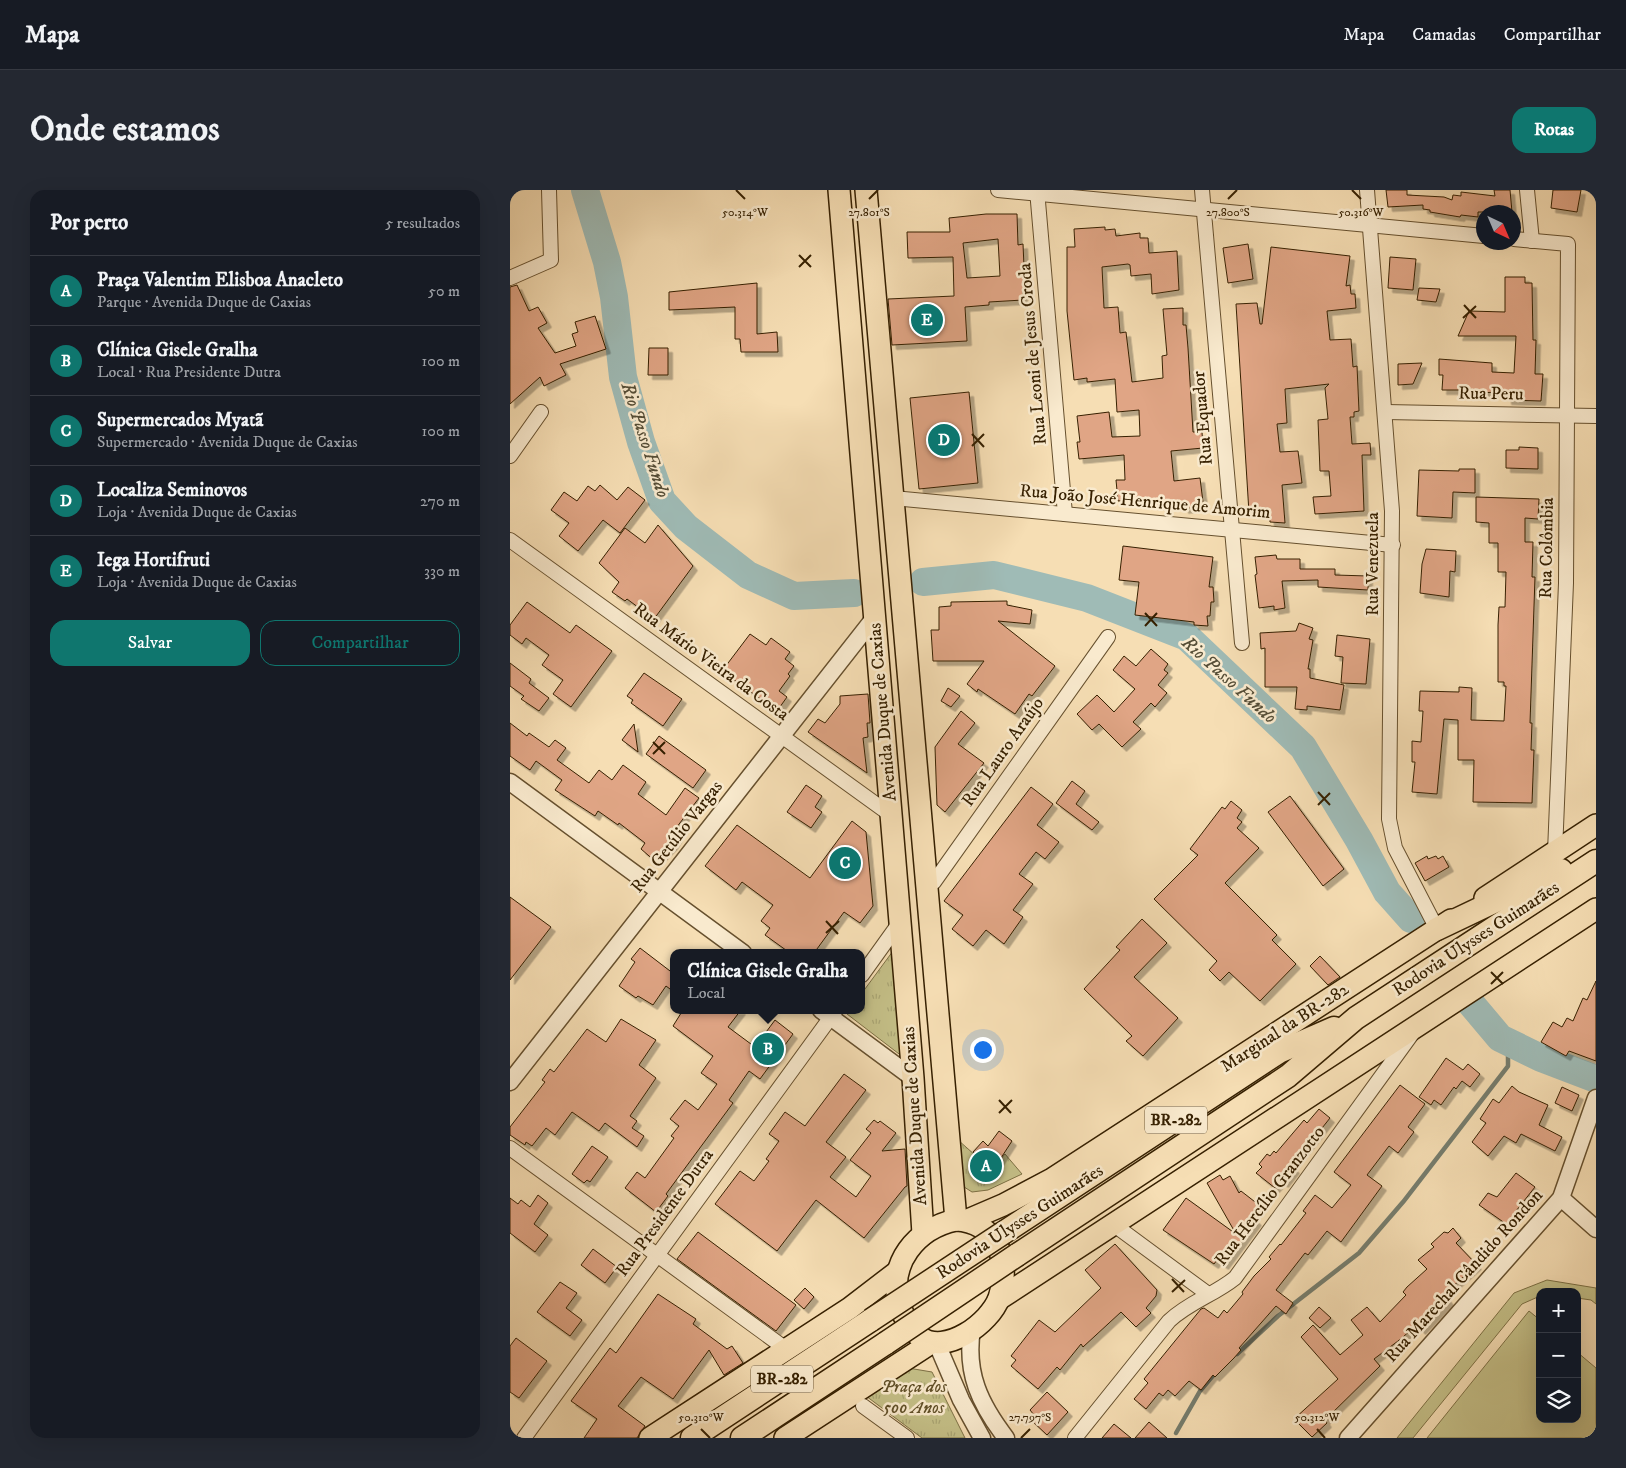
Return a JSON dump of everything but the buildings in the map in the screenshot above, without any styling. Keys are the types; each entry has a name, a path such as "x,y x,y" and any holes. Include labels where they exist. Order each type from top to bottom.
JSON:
{"highway":[{"path":"1437,929 1596,853"},
{"name":"Rodovia Ulysses Guimarães","path":"742,1438 1288,1076 1356,1018 1596,861"},
{"name":"Rodovia Ulysses Guimarães","path":"692,1438 1279,1052 1356,1018"}],"main road":[{"name":"Avenida Duque de Caxias","path":"839,190 913,1078 923,1234"},
{"name":"Avenida Duque de Caxias","path":"866,190 927,886 962,1220"},
{"name":"Marginal da BR-282","path":"962,1220 1003,1205 1052,1179 1596,825"},
{"path":"999,1299 1596,909"},
{"path":"962,1220 985,1227 999,1246 1003,1279 999,1299 994,1307 972,1329 948,1343 934,1343 913,1330 904,1319 896,1294 897,1272 903,1257 923,1234 940,1223 962,1220"},
{"path":"650,1438 850,1308 897,1272"},
{"path":"789,1436 934,1343"}],"street":[{"path":"510,278 551,260 549,190"},
{"path":"998,190 1037,192 1476,235"},
{"name":"Rua Equador","path":"1202,190 1242,643"},
{"name":"Rua Venezuela","path":"1367,190 1391,475 1393,545 1390,831 1395,848 1437,929"},
{"path":"1521,240 1532,241 1527,190"},
{"name":"Rua Leoni de Jesus Croda","path":"1037,192 1065,514"},
{"name":"Rua Colômbia","path":"1532,241 1568,244 1566,583 1555,852"},
{"path":"510,456 541,412"},
{"name":"Rua Peru","path":"1386,412 1596,416"},
{"name":"Rua João José Henrique de Amorim","path":"893,498 1393,545"},
{"name":"Rua Mário Vieira da Costa","path":"510,540 891,815"},
{"name":"Rua Getúlio Vargas","path":"510,1082 875,617"},
{"name":"Rua Lauro Araújo","path":"927,886 934,882 1108,637"},
{"path":"510,782 738,949"},
{"path":"865,971 900,922"},
{"name":"Rua Presidente Dutra","path":"524,1438 657,1256 828,1014"},
{"path":"830,1014 913,1078"},
{"name":"Rua Hercílio Granzotto","path":"1075,1438 1169,1321 1182,1309 1223,1287 1235,1278 1418,1025"},
{"name":"Rua Marechal Cândido Rondon","path":"1348,1438 1561,1198 1596,1101"},
{"path":"510,1148 786,1349"},
{"path":"1561,1198 1596,1229"},
{"path":"1113,1224 1208,1294"},
{"path":"972,1329 969,1351 975,1384 986,1410 1006,1438"},
{"path":"934,1343 961,1400 982,1438"},
{"path":"863,1406 907,1438"}],"green space":[{"path":"893,951 903,1057 847,1014 865,1014 865,989"},
{"path":"958,1140 984,1163 999,1161 1005,1154 1022,1174 988,1190 972,1192 961,1185"},
{"path":"1547,1280 1596,1288 1596,1304 1591,1300 1581,1299 1581,1288 1536,1288 1536,1298 1522,1304 1413,1438 1397,1438 1514,1293"},
{"path":"1529,1311 1536,1317 1536,1423 1581,1423 1581,1355 1596,1368 1596,1438 1427,1438"},
{"name":"Praça dos 500 Anos","path":"908,1368 932,1372 965,1438 922,1438 866,1396"}],"waterway":[{"name":"Rio Passo Fundo","path":"585,190 607,262 614,297 623,377 641,442 662,501 686,527 748,575 794,596 854,593"},
{"name":"Rio Passo Fundo","path":"923,582 994,575 1087,598 1187,637 1303,747 1359,840 1387,892 1411,919"},
{"name":"Rio Passo Fundo","path":"1468,1000 1500,1038 1541,1058 1596,1079"},
{"path":"1237,1354 1278,1316 1359,1253 1403,1202 1508,1066 1508,1054 1500,1038"},
{"path":"1176,1433 1200,1391 1216,1372"}],"place":[{"name":"Iega Hortifruti","path":"927,320"},
{"name":"Localiza Seminovos","path":"944,440"},
{"name":"Supermercados Myatã","path":"845,863"},
{"name":"Clínica Gisele Gralha","path":"768,1049"},
{"name":"Praça Valentim Elisboa Anacleto","path":"986,1166"}]}
